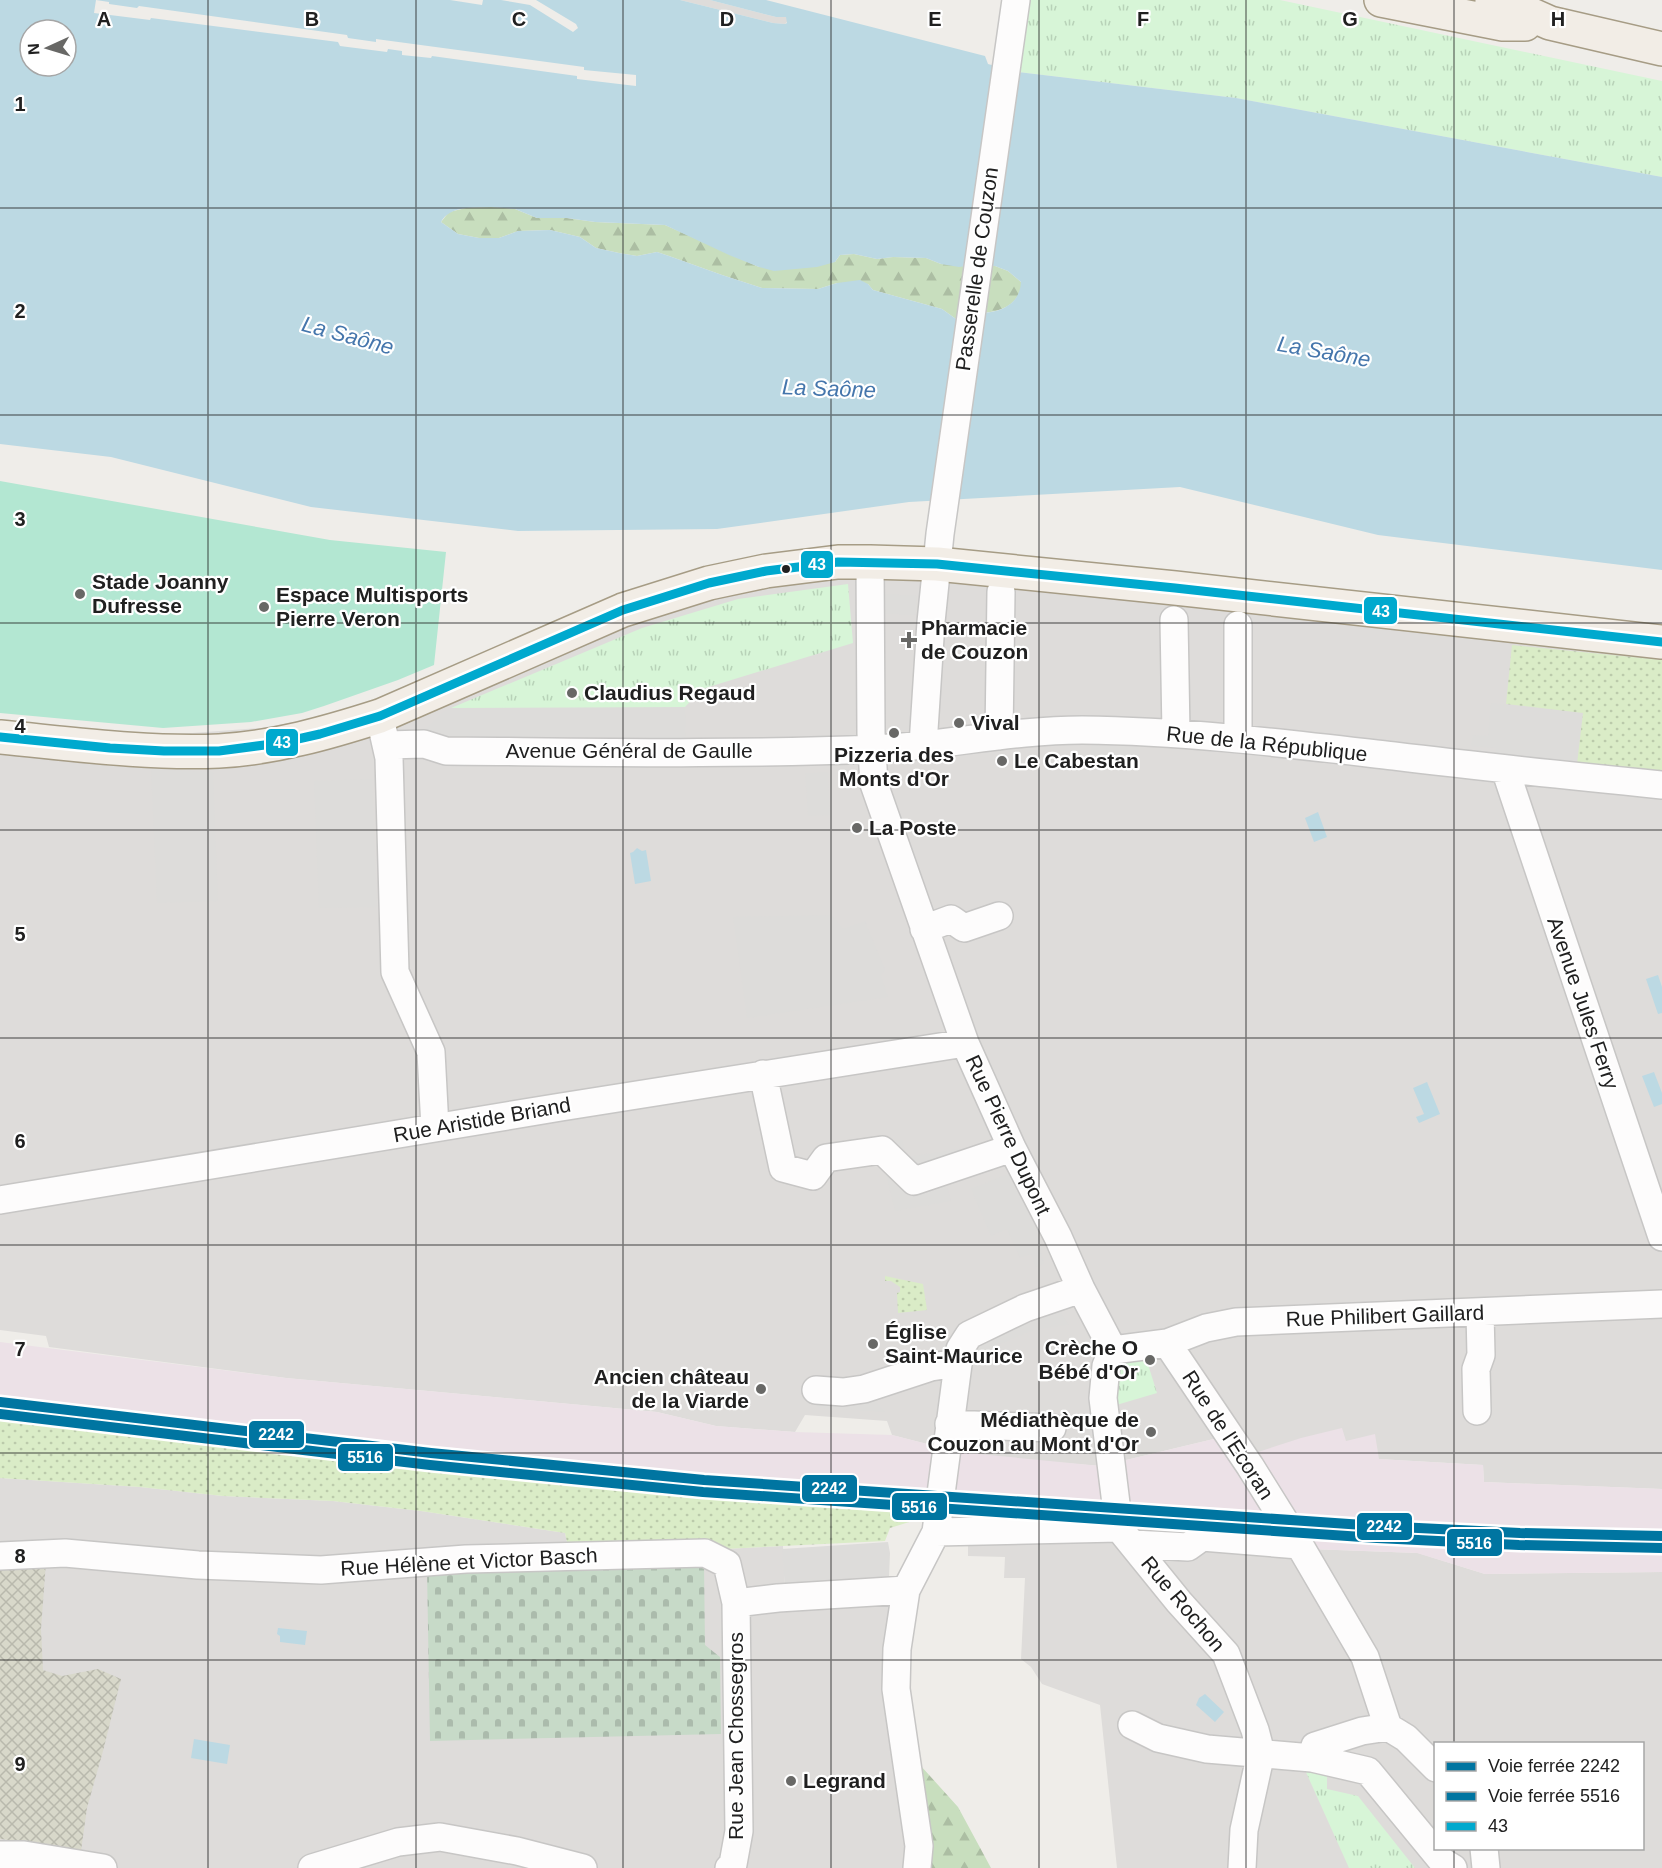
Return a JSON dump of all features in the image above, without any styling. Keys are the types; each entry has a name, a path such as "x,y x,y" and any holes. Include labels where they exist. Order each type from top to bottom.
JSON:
{"main road":[{"path":"1380,0 1503,24 1550,23"},
{"path":"1492,0 1505,3 1550,23 1662,49"},
{"path":"0,737 135,750 221,750 282,743 309,737 383,730 623,610 650,601 709,583 766,571 838,562 870,562 938,551 1175,588 1662,642"}],"street":[{"name":"Passerelle de Couzon","path":"923,745 938,551 1016,0"},
{"name":"Rue Pierre Dupont","path":"870,562 874,784 965,1044 1012,1148 1113,1350"},
{"path":"999,736 1001,592"},
{"path":"1174,620 1176,733"},
{"path":"1238,625 1238,738"},
{"name":"Avenue Général de Gaulle","path":"383,730 446,751 698,753 872,749"},
{"path":"383,730 388,758 395,972 431,1052 435,1128"},
{"name":"Rue de la République","path":"872,749 1080,730 1176,733 1238,738 1504,770 1662,785"},
{"name":"Avenue Jules Ferry","path":"1504,770 1662,1237"},
{"path":"924,929 951,919 964,928 999,916"},
{"name":"Rue Aristide Briand","path":"0,1200 763,1074 965,1044"},
{"path":"763,1074 783,1168 813,1176 826,1158 882,1150 914,1181 1012,1148"},
{"path":"917,1868 920,1846 896,1689 897,1649 906,1590 937,1527 960,1349 969,1335 1025,1308 1081,1289"},
{"name":"Rue Philibert Gaillard","path":"1113,1350 1167,1343 1206,1328 1236,1322 1662,1304"},
{"path":"1476,1412 1480,1312"},
{"name":"Rue de l'Ecoran","path":"1167,1343 1250,1466 1365,1657 1388,1727"},
{"path":"1113,1350 1106,1366 1103,1398 1123,1531"},
{"path":"816,1390 843,1392 864,1389 931,1367 957,1363"},
{"path":"948,1435 1052,1428"},
{"path":"937,1527 1123,1531 1188,1547 1202,1537 1296,1540"},
{"name":"Rue Rochon","path":"1123,1531 1179,1602 1226,1654 1255,1730 1261,1753 1244,1830 1242,1868"},
{"name":"Rue Hélène et Victor Basch","path":"0,1556 65,1553 198,1565 321,1570 466,1559 705,1553 726,1564 736,1603"},
{"path":"736,1603 906,1590"},
{"name":"Rue Jean Chossegros","path":"729,1868 733,1864 738,1831 736,1603"},
{"path":"1132,1725 1158,1738 1207,1749 1312,1758 1368,1771 1443,1862 1453,1868"},
{"path":"1312,1758 1315,1746 1362,1731 1388,1727 1406,1738 1434,1766"},
{"path":"312,1868 398,1842 440,1837 518,1851 583,1868"},
{"path":"1484,1850 1486,1868"},
{"path":"0,1855 24,1855 103,1868"}],"shaded area":[{"path":"680,0 710,0 776,17 787,17 787,22 785,24 773,23"},
{"path":"930,546 1662,627 1662,1489 1484,1482 1483,1465 1378,1459 1345,1441 1252,1454 1222,1437 1101,1466 1026,1460 958,1452 892,1435 887,1421 805,1415 795,1432 716,1426 657,1412 286,1378 49,1347 46,1336 0,1330 0,724 152,736 261,728 327,716 430,681 870,548"},
{"path":"882,594 917,596 916,615 881,613"},
{"path":"1491,703 1583,713 1577,764 1496,756 1496,748 1471,746 1473,735 1488,736"},
{"path":"685,707 686,743 416,738 441,713 451,708"},
{"path":"1091,741 1139,741 1139,756 1091,757"},
{"path":"151,769 213,772 218,901 157,903"},
{"path":"828,772 830,815 808,816 805,773"},
{"path":"372,779 377,907 319,908 314,781"},
{"path":"832,915 843,929 865,921 885,970 881,975 888,997 747,1018 733,917"},
{"path":"902,1140 907,1157 997,1143 946,1183 951,1201 895,1211 878,1142"},
{"path":"1010,1173 1045,1248 1040,1250 1044,1264 1036,1267 1031,1254 1020,1258 1007,1229 991,1236 971,1189"},
{"path":"1059,1310 1069,1325 1034,1330 973,1356 968,1342"},
{"path":"0,1342 286,1378 657,1412 716,1426 795,1432 892,1435 935,1446 928,1505 467,1472 371,1457 0,1419"},
{"path":"809,1396 873,1398 885,1412 819,1408"},
{"path":"1342,1428 1346,1441 1375,1434 1379,1459 1483,1465 1484,1482 1662,1489 1662,1572 1485,1574 1417,1553 1310,1549 1196,1531 952,1509 958,1452 1101,1466 1222,1437 1252,1454"},
{"path":"0,1478 140,1487 223,1496 333,1501 421,1511 565,1533 567,1542 699,1539 724,1549 783,1546 785,1588 889,1577 914,1592 905,1658 929,1868 0,1868"},
{"path":"952,1509 1196,1531 1310,1549 1418,1553 1485,1574 1662,1572 1662,1868 1117,1868 1100,1705 1042,1684 1031,1667 1021,1659 1025,1578 1004,1578 1005,1557 968,1556 968,1540 950,1540"},
{"path":"888,1542 889,1577 785,1588 782,1549"},
{"path":"46,1562 41,1629 43,1670 62,1676 98,1669 121,1679 87,1808 81,1851 60,1846 0,1839 0,1566"}],"green space":[{"path":"1026,0 1280,0 1662,81 1662,177 1236,98 1018,72"},
{"path":"466,208 515,209 537,218 665,225 759,267 835,262 840,255 854,254 877,259 926,258 941,264 995,266 1008,271 1022,283 1017,297 1007,306 979,313 974,318 956,319 942,309 873,290 868,284 837,283 818,289 762,288 657,252 637,256 619,253 596,248 580,237 550,230 518,231 499,238 479,238 458,234 441,222 449,212"},
{"path":"0,481 330,540 446,552 434,665 302,713 251,722 163,728 0,713"},
{"path":"848,584 853,643 702,689 685,707 451,708 642,628 738,599"},
{"path":"1512,645 1662,660 1662,772 1577,764 1583,713 1506,704"},
{"path":"885,1276 923,1284 927,1310 898,1313 897,1293 900,1292 900,1287 891,1281 885,1281"},
{"path":"1146,1358 1157,1393 1113,1406 1119,1368 1124,1361"},
{"path":"0,1419 371,1457 467,1472 928,1505 926,1522 919,1519 890,1528 885,1541 724,1549 699,1539 567,1542 565,1533 421,1511 333,1501 223,1496 140,1487 0,1478"},
{"path":"704,1564 705,1645 720,1657 721,1734 430,1741 427,1571"},
{"path":"911,1755 958,1807 991,1868 929,1868"},
{"path":"1305,1770 1327,1775 1327,1789 1358,1796 1415,1868 1349,1868"}],"water":[{"name":"La Saône","path":"0,0 96,0 450,0 482,5 483,0 501,0 530,5 573,32 578,28 576,24 536,0 680,0 773,23 787,23 786,17 776,17 710,0 766,0 985,56 988,64 1018,72 1236,98 1662,177 1662,570 1378,535 1180,487 909,502 717,529 518,531 311,507 111,457 0,444","holes":["96,0 109,2 109,4 137,8 139,6 347,35 348,38 376,42 376,39 584,67 584,70 636,75 636,86 432,56 431,58 402,55 402,51 388,49 387,52 340,46 338,42 94,13","491,207 515,209 537,218 665,225 729,255 774,271 817,267 835,262 840,255 854,254 877,259 926,258 941,264 959,267 995,266 1008,271 1021,282 1020,290 1013,302 1001,309 979,313 974,318 956,319 942,309 873,290 860,280 837,283 818,289 762,288 657,252 637,256 619,253 596,248 580,237 550,230 518,231 499,238 479,238 458,234 441,222 456,210"]},
{"path":"1318,812 1327,837 1314,842 1305,818"},
{"path":"637,848 642,851 646,850 651,881 635,884 630,853"},
{"path":"1658,975 1662,987 1662,1013 1658,1014 1646,979"},
{"path":"1654,1072 1662,1093 1662,1104 1654,1107 1642,1076"},
{"path":"1427,1082 1440,1114 1419,1123 1416,1117 1424,1114 1413,1088"},
{"path":"278,1628 307,1631 305,1645 280,1642 280,1636 277,1634"},
{"path":"1205,1694 1224,1712 1215,1722 1196,1705 1199,1698"},
{"path":"194,1739 230,1745 227,1764 191,1758"}],"rail line":[{"name":"2242","path":"0,1402 431,1453 704,1480 1378,1526 1520,1533 1662,1536"},
{"name":"5516","path":"0,1414 430,1465 703,1492 1377,1538 1519,1545 1662,1548"}],"transit line":[{"name":"43","path":"0,737 164,751 219,751 280,743 380,716 623,610 709,583 766,571 838,562 937,564 1662,642"}],"place":[{"name":"Stade Joanny Dufresse","path":"80,594"},
{"name":"Espace Multisports Pierre Veron","path":"264,607"},
{"name":"Pharmacie de Couzon","path":"909,640"},
{"name":"Claudius Regaud","path":"572,693"},
{"name":"Vival","path":"959,723"},
{"name":"Pizzeria des Monts d'Or","path":"894,733"},
{"name":"Le Cabestan","path":"1002,761"},
{"name":"La Poste","path":"857,828"},
{"name":"Église Saint-Maurice","path":"873,1344"},
{"name":"Crèche O Bébé d'Or","path":"1150,1360"},
{"name":"Ancien château de la Viarde","path":"761,1389"},
{"name":"Médiathèque de Couzon au Mont d'Or","path":"1151,1432"},
{"name":"Legrand","path":"791,1781"}]}
